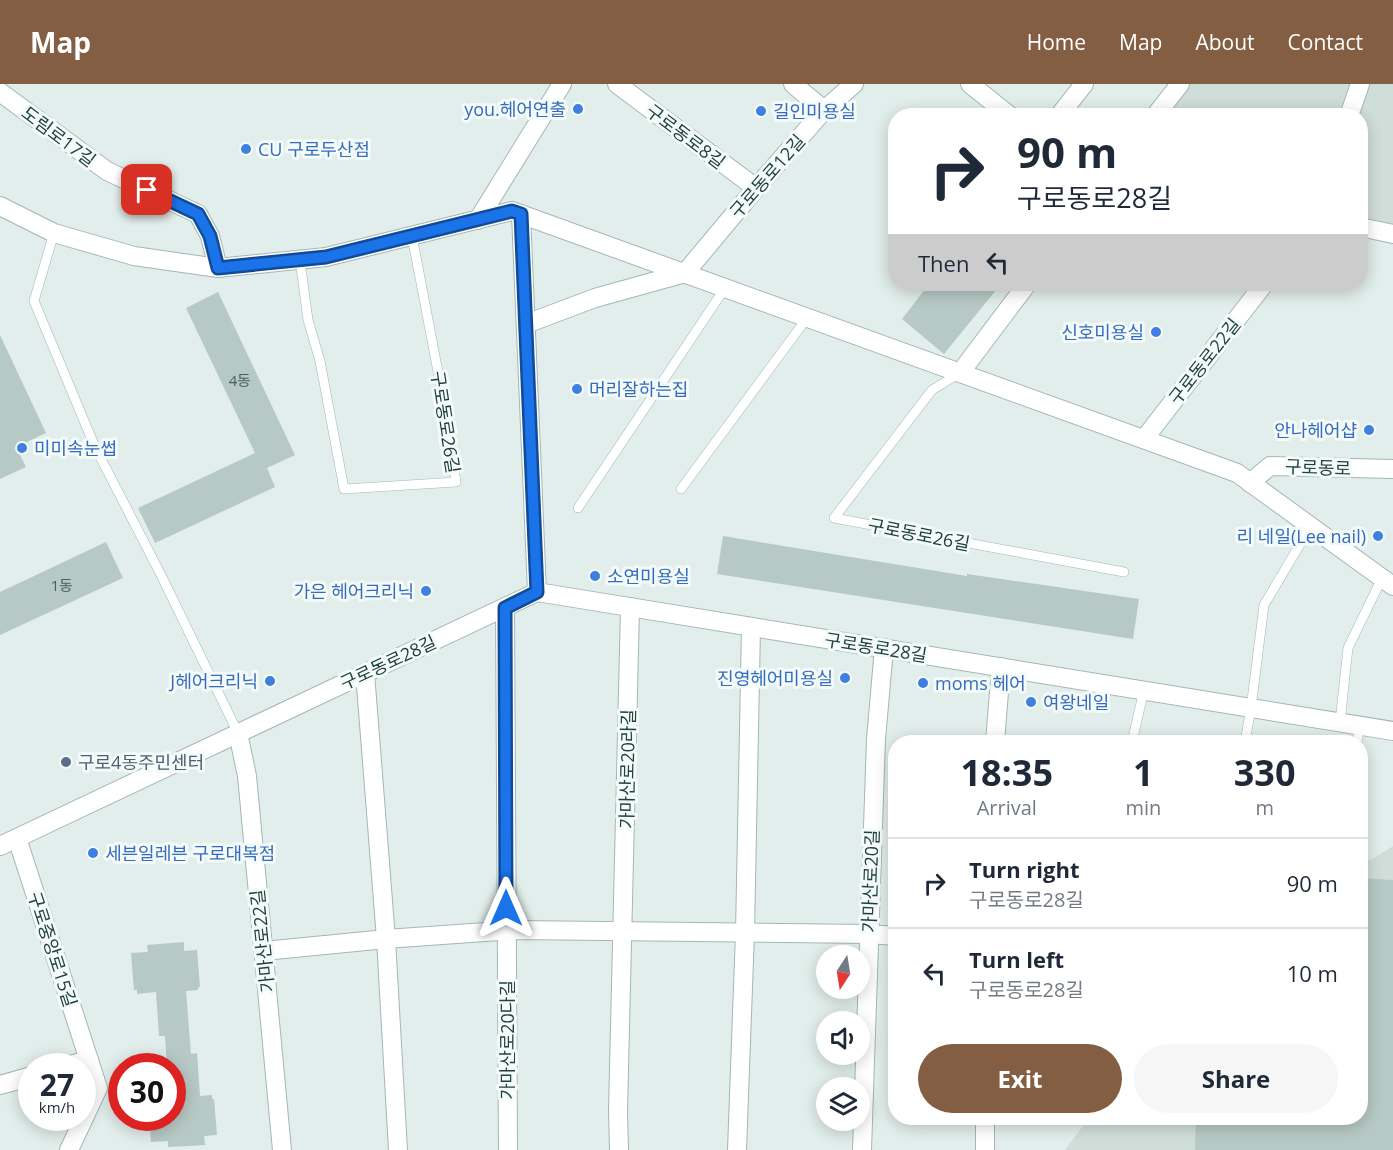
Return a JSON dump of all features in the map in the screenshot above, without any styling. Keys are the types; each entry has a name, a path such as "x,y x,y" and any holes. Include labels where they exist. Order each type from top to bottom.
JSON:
{"street":[{"path":"478,220 562,84"},
{"name":"구로동로8길","path":"616,84 756,188"},
{"path":"793,84 824,110"},
{"name":"구로동로12길","path":"685,273 824,110 854,84"},
{"path":"970,84 1000,108"},
{"path":"1065,108 1084,84"},
{"path":"1161,108 1180,84"},
{"path":"1352,108 1360,84"},
{"name":"도림로17길","path":"0,92 107,171 198,214 210,236 218,268"},
{"path":"0,206 54,233 134,256 218,268 326,257 512,211 1237,473 1387,582"},
{"path":"521,214 537,592"},
{"path":"1368,229 1393,234"},
{"path":"526,324 595,298 685,273"},
{"path":"960,373 1022,291"},
{"name":"구로동로22길","path":"1144,439 1259,291"},
{"name":"구로동로","path":"1250,483 1270,466 1393,470"},
{"name":"구로동로28길","path":"0,846 537,592 1340,722 1358,734 1393,731"},
{"name":"가마산로20라길","path":"624,932 630,607"},
{"path":"505,608 507,931"},
{"path":"736,1150 745,933 751,627"},
{"name":"가마산로20길","path":"862,1150 876,739 884,648"},
{"path":"996,735 1001,667"},
{"path":"365,673 386,939 398,1150"},
{"name":"가마산로22길","path":"238,733 247,776 282,1150"},
{"name":"구로중앙로15길","path":"17,838 87,1053"},
{"path":"264,951 386,939 507,931 888,935"},
{"name":"가마산로20다길","path":"507,931 508,1150"},
{"path":"619,1150 618,1111 624,932"},
{"path":"1,1079 18,1077"},
{"path":"985,1125 985,1150"},
{"name":"구로중앙로15길","path":"69,1150 78,1131"}],"lane":[{"path":"54,233 34,301 95,447 238,733"},
{"name":"구로동로26길","path":"300,260 308,320 320,361 344,489 456,482 443,398 412,236"},
{"path":"578,508 725,288"},
{"path":"681,489 807,318"},
{"name":"구로동로26길","path":"960,373 932,390 834,518 1124,572"},
{"path":"1246,735 1264,605 1311,526"},
{"path":"1340,722 1348,648 1387,582"},
{"path":"1134,735 1144,690"}],"shaded area":[{"path":"1180,84 1393,84 1393,234 1368,229 1368,108 1161,108"},
{"path":"1393,846 1393,1150 1065,1150 1084,1125 1368,1125 1368,860"}],"building":[{"path":"924,291 995,291 944,354 902,319"},
{"path":"218,292 295,455 267,468 275,487 155,543 138,508 255,453 186,308"},
{"path":"0,335 46,433 16,447 26,467 0,479"},
{"path":"723,536 967,576 967,574 1139,599 1133,639 717,574"},
{"path":"106,542 123,578 0,635 0,592"},
{"path":"1368,878 1393,880 1393,1150 1195,1150 1196,1125 1368,1125"},
{"path":"184,942 184,951 197,950 200,987 198,990 186,991 191,1054 197,1053 200,1096 212,1095 214,1099 217,1135 204,1136 205,1145 168,1147 168,1141 151,1142 150,1131 186,1131 186,1053 166,1053 165,1036 159,1036 156,992 137,994 137,990 134,990 131,953 148,952 147,945"}],"place":[{"name":"you.헤어연출","path":"578,109"},
{"name":"길인미용실","path":"761,111"},
{"name":"CU 구로두산점","path":"246,149"},
{"name":"신호미용실","path":"1156,332"},
{"name":"머리잘하는집","path":"577,389"},
{"name":"안나헤어샵","path":"1369,430"},
{"name":"미미속눈썹","path":"22,448"},
{"name":"리 네일(Lee nail)","path":"1378,536"},
{"name":"소연미용실","path":"595,576"},
{"name":"가은 헤어크리닉","path":"426,591"},
{"name":"진영헤어미용실","path":"845,678"},
{"name":"J헤어크리닉","path":"270,681"},
{"name":"moms 헤어","path":"923,683"},
{"name":"여왕네일","path":"1031,702"},
{"name":"구로4동주민센터","path":"66,762"},
{"name":"세븐일레븐 구로대복점","path":"93,853"}],"route":[{"path":"147,190 198,214 210,236 218,268 326,257 512,211 521,214 537,592 505,608 506,908"}]}
